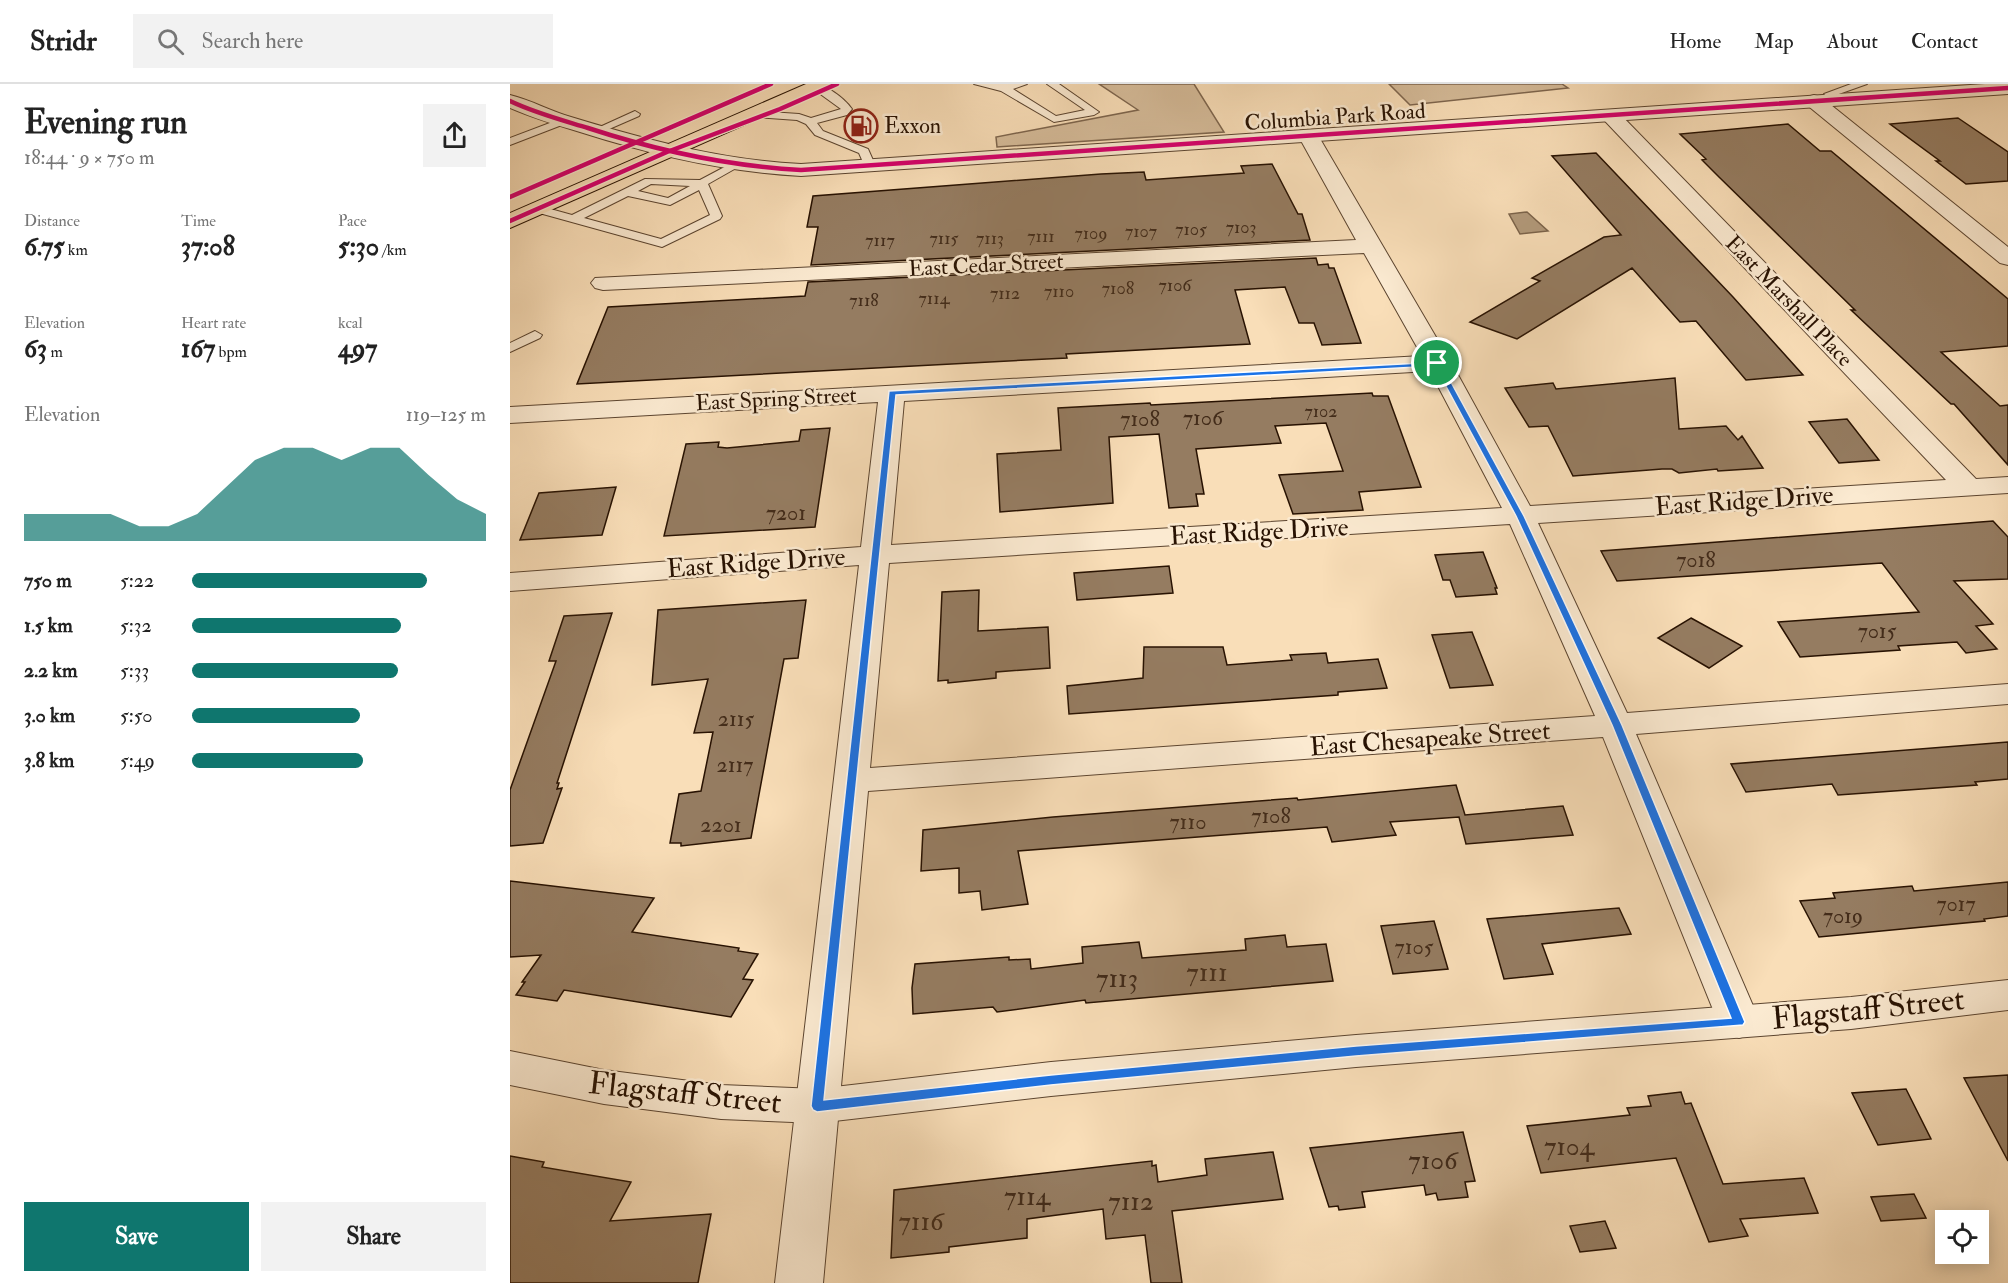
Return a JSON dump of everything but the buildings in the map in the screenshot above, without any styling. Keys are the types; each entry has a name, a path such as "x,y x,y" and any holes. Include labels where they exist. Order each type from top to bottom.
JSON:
{"main road":[{"path":"510,197 771,84"},
{"path":"510,221 819,85"}],"street":[{"path":"1998,84 2008,87"},
{"name":"Columbia Park Road","path":"510,101 563,121 666,152 734,165 801,170 1309,137 2008,87"},
{"path":"1814,101 2008,258"},
{"name":"East Marshall Place","path":"1611,116 1967,486"},
{"path":"1309,137 1437,363 1520,516 1617,725 1739,1022"},
{"name":"East Cedar Street","path":"603,283 1369,246"},
{"name":"East Spring Street","path":"510,416 892,392 1437,363"},
{"path":"799,1283 892,392"},
{"name":"East Ridge Drive","path":"510,582 875,555 2008,485"},
{"name":"East Chesapeake Street","path":"852,781 2008,694"},
{"name":"Flagstaff Street","path":"510,1068 604,1088 721,1102 817,1106 1051,1080 1333,1053 1851,1014 2008,995"}],"lane":[{"path":"979,84 1004,88 1022,84"},
{"path":"1004,88 1054,119 1094,112 1052,84"},
{"path":"1836,100 1829,94 1862,84"},
{"path":"810,122 843,113 847,109 819,85"},
{"path":"596,131 635,114"},
{"path":"753,114 799,117 810,122 819,133 864,151 870,167"},
{"path":"510,142 563,121"},
{"path":"626,192 670,202 734,165"},
{"path":"573,219 649,181 702,183"},
{"path":"536,209 662,243 716,216 702,183"},
{"path":"510,348 536,335"}],"shaded area":[{"path":"1099,84 1194,84 1224,132 997,147 996,137 1138,110"},
{"path":"1389,84 1562,84 1568,88 1410,105"},
{"path":"1527,212 1548,231 1520,234 1509,214"}],"cycle path":[{"path":"510,197 771,84"},
{"path":"510,221 667,152 780,109 837,84"},
{"path":"510,101 556,119 664,150 718,162 801,170 2008,88"}],"place":[{"name":"Exxon","path":"861,126"}],"route":[{"path":"1437,363 1520,516 1617,725 1739,1022 1356,1051 1051,1080 817,1106 892,392 1437,363"}]}
